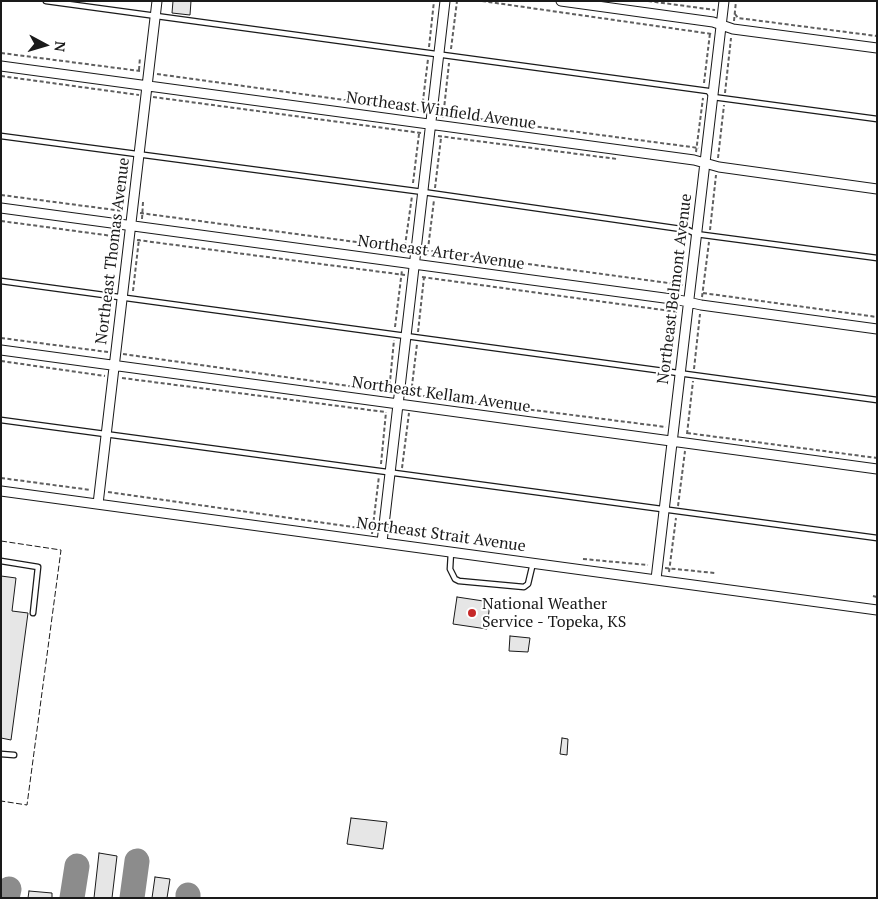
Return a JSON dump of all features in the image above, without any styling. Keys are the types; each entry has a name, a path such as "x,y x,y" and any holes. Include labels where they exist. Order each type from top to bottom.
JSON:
{"street":[{"name":"Northeast Thomas Avenue","path":"98,504 157,1"},
{"path":"382,542 445,1"},
{"path":"561,1 710,21 733,29 877,48"},
{"name":"Northeast Belmont Avenue","path":"656,579 724,1"},
{"name":"Northeast Winfield Avenue","path":"1,66 694,160 705,163 719,171 877,189"},
{"name":"Northeast Arter Avenue","path":"1,208 877,329"},
{"name":"Northeast Kellam Avenue","path":"1,350 877,469"},
{"name":"Northeast Strait Avenue","path":"1,491 877,610"}],"lane":[{"path":"46,1 708,91 713,97 725,99 877,119"},
{"path":"1,136 423,192 692,231 696,234 877,258"},
{"path":"1,281 418,336 877,400"},
{"path":"1,420 877,538"},
{"path":"451,552 450,570 455,579 459,580 524,587 528,584 533,563"},
{"path":"1,561 38,567 33,613"},
{"path":"1,754 14,755"}],"path":[{"path":"402,474 457,1"},
{"path":"482,1 710,33 720,38 731,39"},
{"path":"648,1 723,11 734,14 738,18 877,36"},
{"path":"668,581 688,427 716,178 719,171 719,150 736,1"},
{"path":"1,53 719,150"},
{"path":"1,76 617,160"},
{"path":"716,178 719,171"},
{"path":"704,174 716,178"},
{"path":"1,195 703,288"},
{"path":"1,221 709,316"},
{"path":"703,293 877,317"},
{"path":"1,338 399,393 667,427 674,425 688,427"},
{"path":"1,361 408,417"},
{"path":"687,433 877,458"},
{"path":"1,478 383,531"},
{"path":"873,596 877,597"}],"building":[{"path":"173,1 191,1 190,15 172,13"},
{"path":"1,576 16,578 12,611 28,613 11,740 1,738"},
{"name":"National Weather Service - Topeka, KS","path":"457,597 490,602 487,629 453,624"},
{"path":"510,636 530,638 528,652 509,651"},
{"path":"562,738 568,739 567,755 560,754"},
{"path":"351,818 387,822 383,849 347,844"},
{"path":"99,853 117,856 112,898 94,898"},
{"path":"155,877 170,879 167,898 152,898"},
{"path":"29,891 52,893 52,898 28,898"}],"taxiway":[{"path":"132,898 137,861"},
{"path":"72,898 77,866"},
{"path":"7,898 9,889"}],"fence":[{"path":"1,541 61,550 27,805 1,801"}],"place":[{"name":"National Weather Service - Topeka, KS","path":"472,613"}]}
